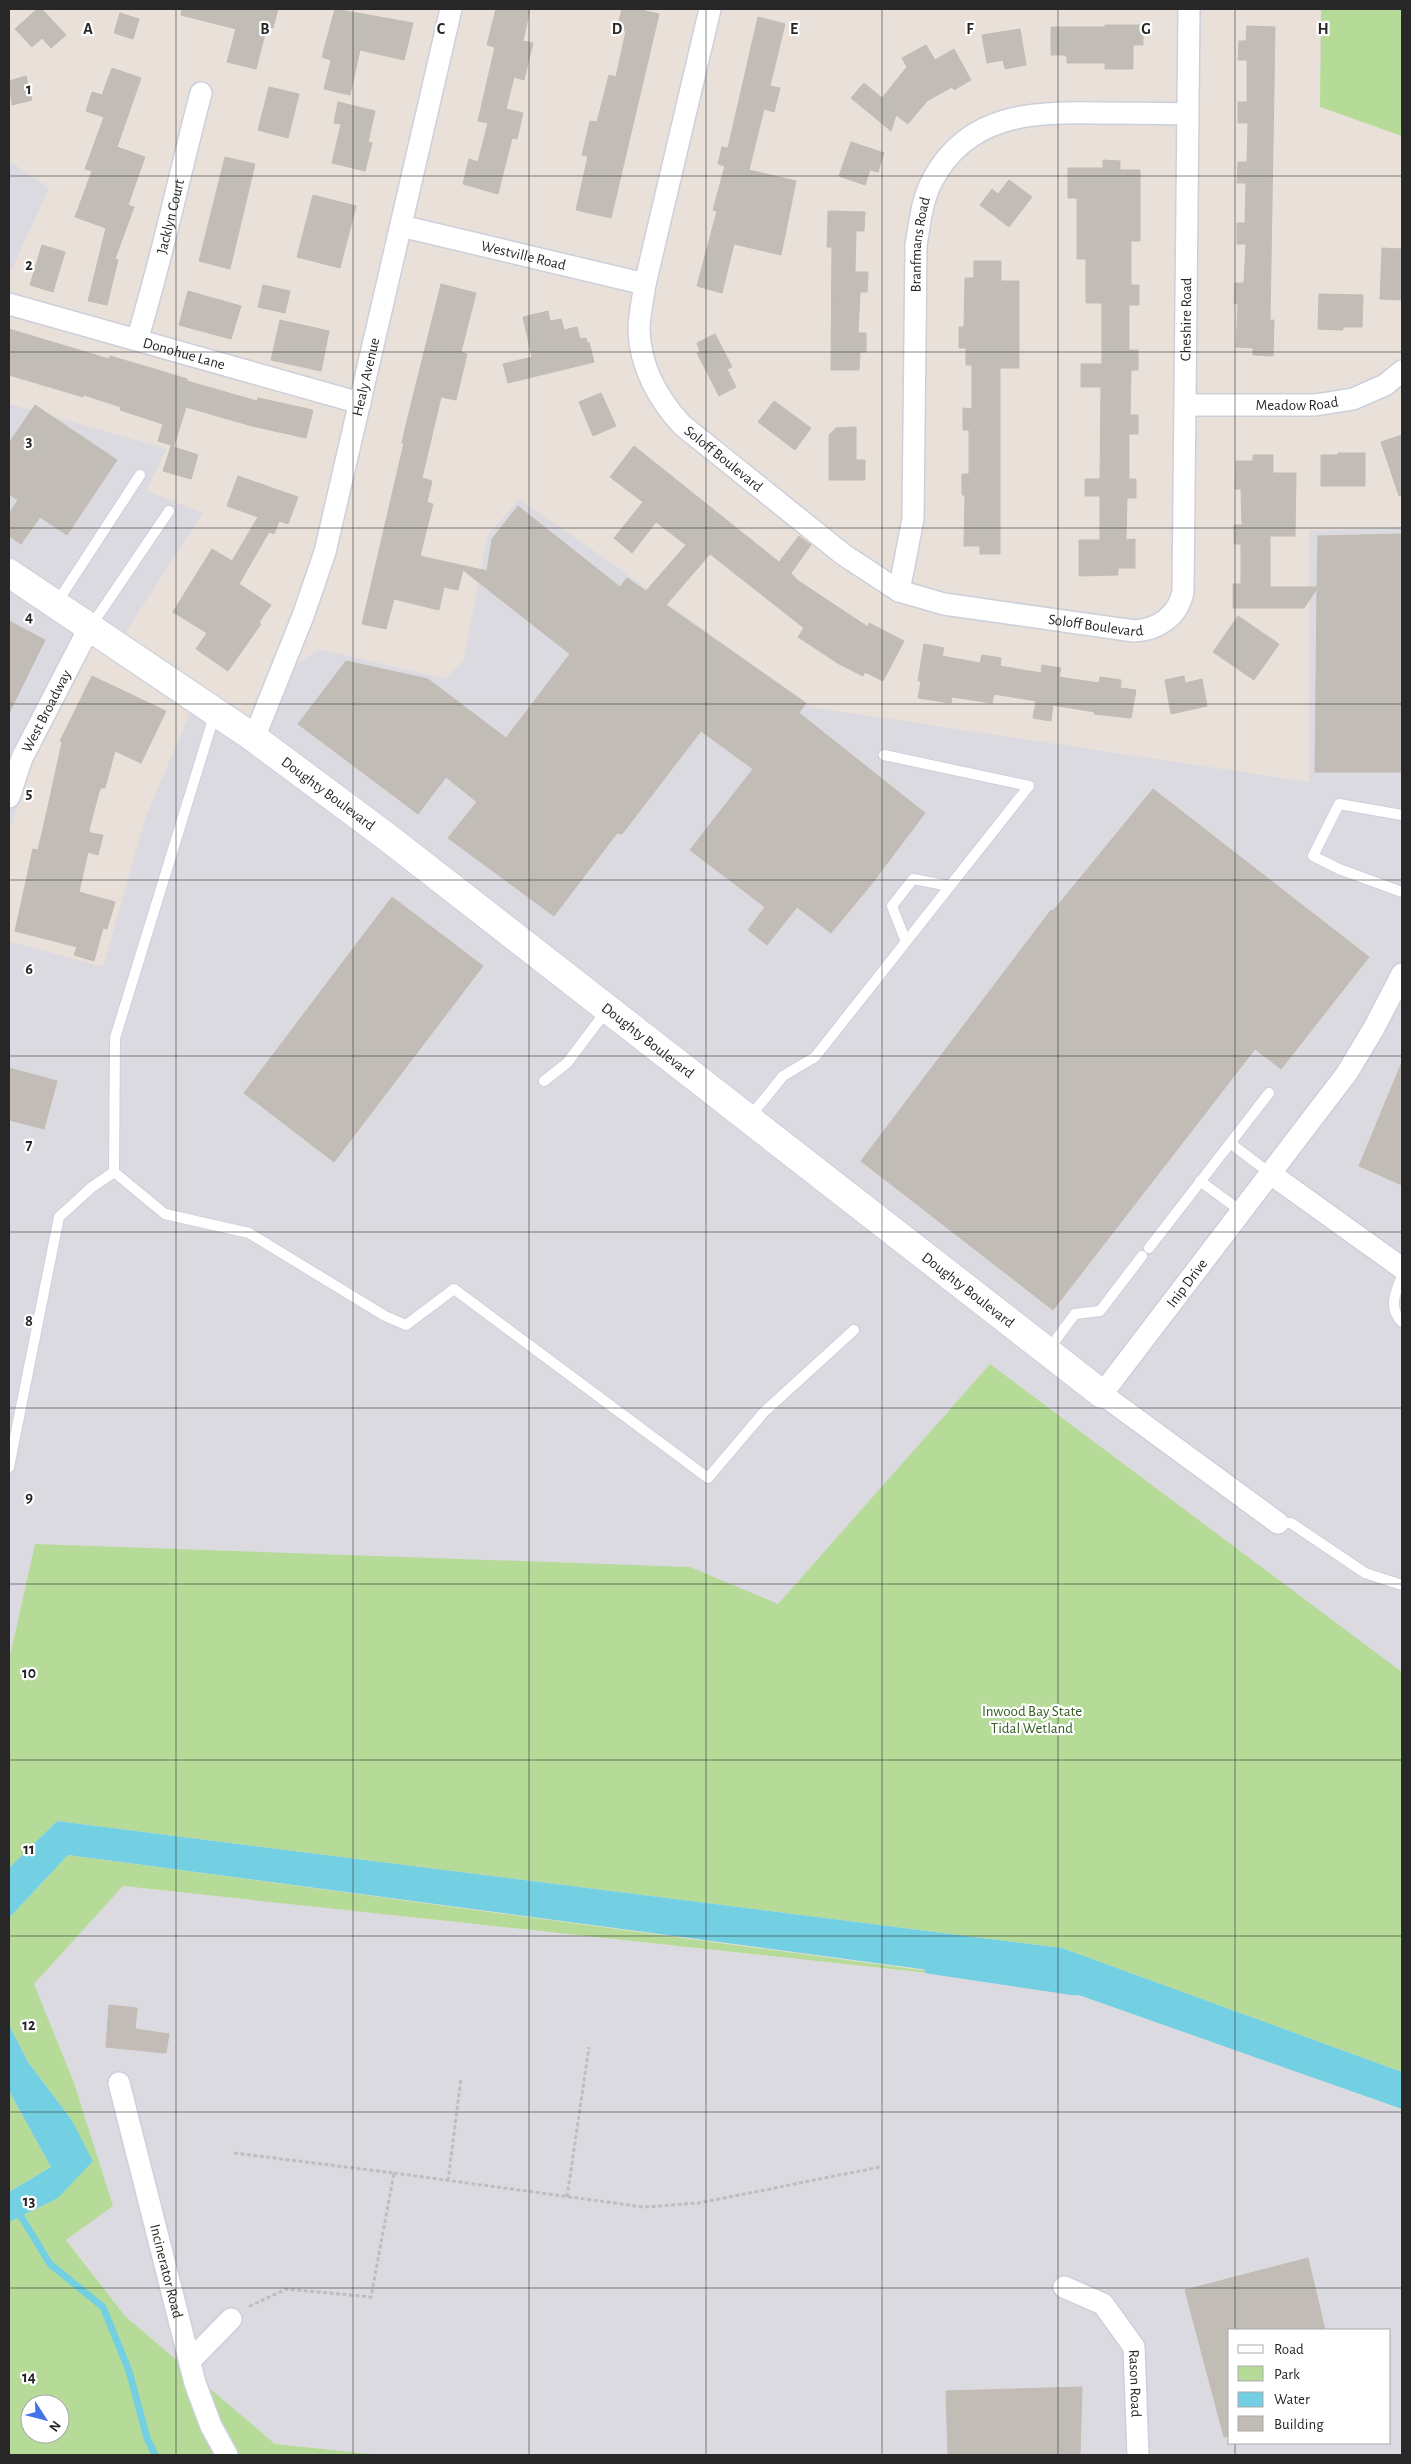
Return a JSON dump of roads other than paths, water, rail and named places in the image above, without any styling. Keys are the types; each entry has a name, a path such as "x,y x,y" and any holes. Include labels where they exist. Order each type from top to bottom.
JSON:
{"main road":[{"name":"Doughty Boulevard","path":"9,573 254,738 387,837 1102,1394"}],"street":[{"name":"Healy Avenue","path":"254,738 303,616 325,552 451,9"},
{"name":"Soloff Boulevard","path":"710,9 645,284 639,329 641,349 650,379 668,410 682,425 844,555 899,591 944,604 1134,631 1146,631 1162,623"},
{"name":"Cheshire Road","path":"1162,623 1180,605 1183,592 1186,114 1189,9"},
{"name":"Jacklyn Court","path":"137,340 159,269 180,171 201,93"},
{"name":"Branfmans Road","path":"899,591 913,519 916,245 922,206 933,179 954,150 970,136 988,126 1018,116 1049,112 1186,114"},
{"name":"Westville Road","path":"401,226 645,284"},
{"name":"Donohue Lane","path":"9,304 360,403"},
{"name":"Meadow Road","path":"1185,405 1315,405 1353,399 1385,385 1402,371"},
{"name":"West Broadway","path":"9,797 22,758 89,628"},
{"name":"Inip Drive","path":"1102,1394 1347,1073 1374,1028 1396,1002 1402,974"},
{"path":"1271,1174 1402,1268"},
{"name":"Doughty Boulevard","path":"1102,1394 1278,1523"},
{"name":"Incinerator Road","path":"119,2083 190,2361 206,2415 227,2455"},
{"name":"Rason Road","path":"1064,2287 1103,2304 1134,2347 1138,2455"},
{"path":"190,2361 231,2319"}],"lane":[{"path":"55,605 140,475"},
{"path":"89,628 169,511"},
{"path":"114,1172 115,1038 215,712"},
{"path":"748,1119 783,1076 815,1057 1029,786 884,755"},
{"path":"1402,815 1339,804 1313,856 1339,869 1402,892"},
{"path":"906,942 892,906 913,879 950,886"},
{"path":"544,1081 567,1063 608,1010"},
{"path":"1149,1248 1269,1093"},
{"path":"1230,1143 1271,1174"},
{"path":"114,1172 165,1214 249,1233 385,1316 406,1325 454,1289 708,1478 764,1412 854,1330"},
{"path":"9,1468 59,1218 92,1187 114,1172"},
{"path":"1200,1181 1242,1212"},
{"path":"1046,1351 1075,1314 1100,1311 1142,1256"},
{"path":"1402,1276 1393,1298 1395,1315 1402,1322"},
{"path":"1278,1523 1291,1523 1365,1572 1402,1585"}],"water":[{"path":"57,1821 1062,1948 1402,2072 1402,2109 1056,1987 68,1855 9,1918 9,1868"},
{"path":"9,2025 28,2062 71,2119 93,2161 58,2198 9,2222 9,2192 51,2167 9,2091"}],"waterway":[{"path":"928,1970 1075,1992"},
{"path":"17,2210 50,2264 103,2307 129,2371 147,2438 155,2455"}],"park label":[{"name":"Inwood Bay State Tidal Wetland","path":"1032,1720"}]}
